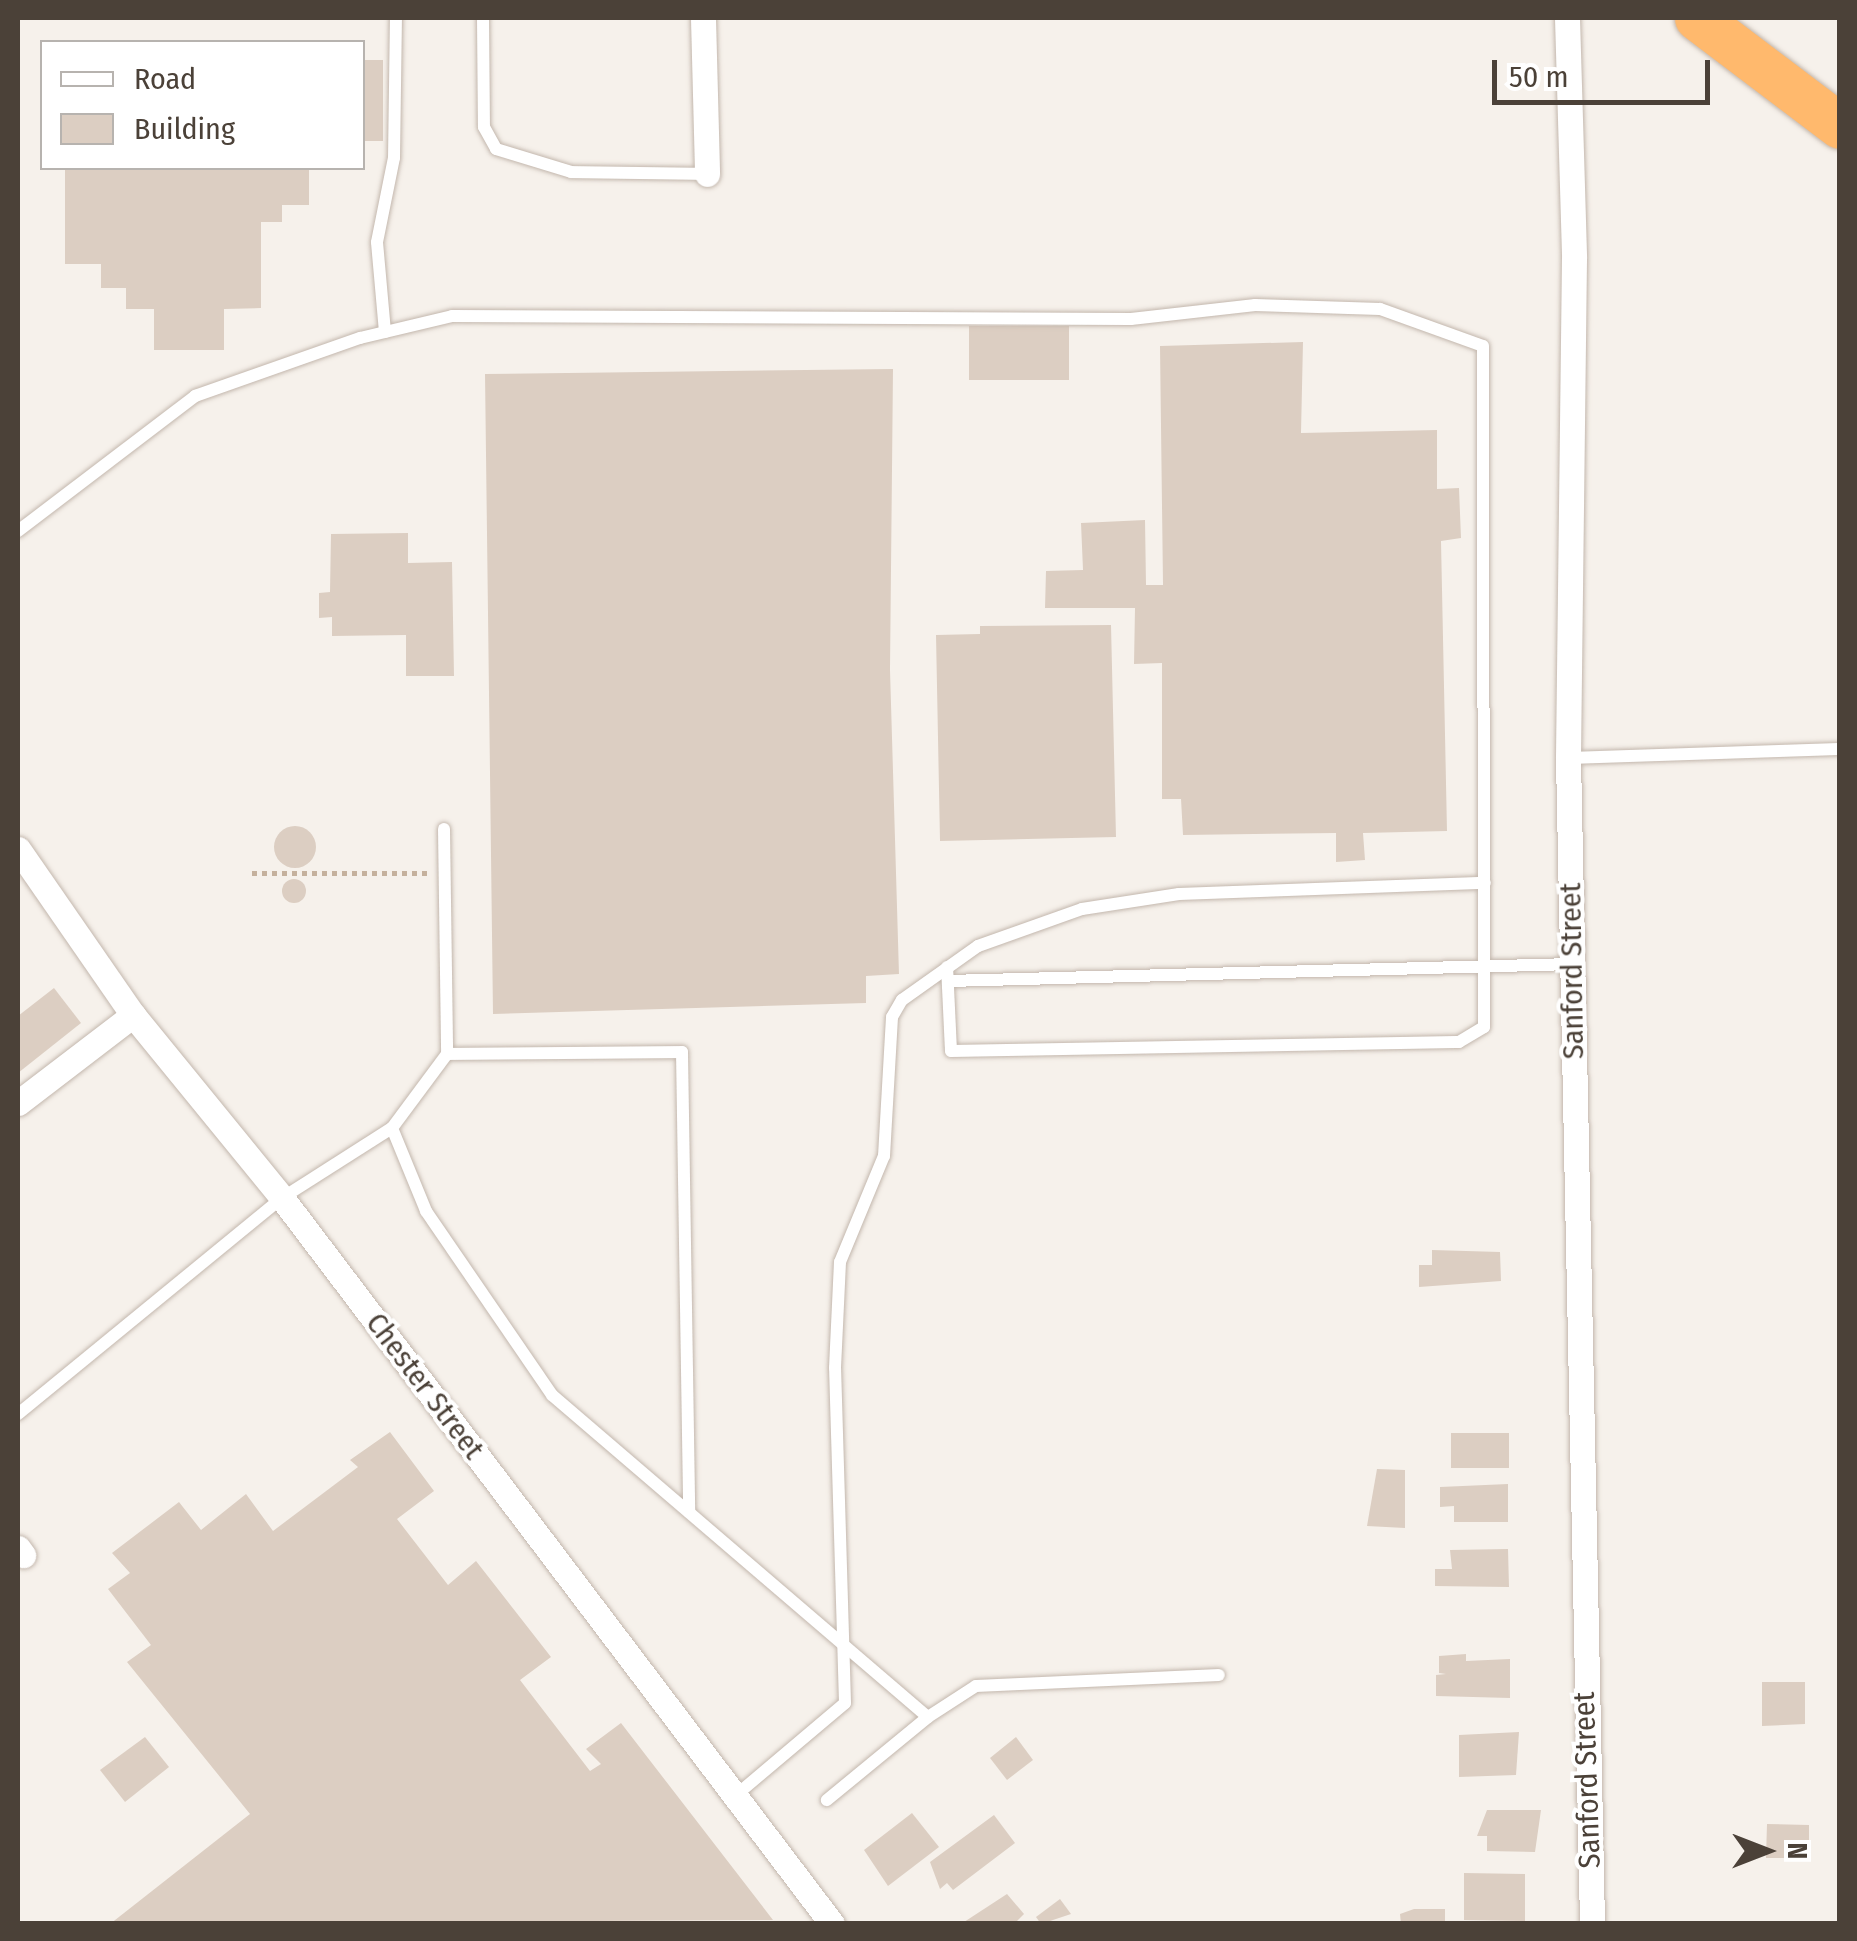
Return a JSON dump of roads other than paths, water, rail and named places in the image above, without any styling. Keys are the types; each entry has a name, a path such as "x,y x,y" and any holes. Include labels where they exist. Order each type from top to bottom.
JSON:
{"highway":[{"path":"1697,18 1840,126"}],"street":[{"path":"703,18 707,174"},
{"name":"Sanford Street","path":"1567,18 1574,258 1568,758 1592,1924"},
{"name":"Chester Street","path":"18,849 133,1015 282,1198 832,1924"},
{"path":"18,1103 133,1015"}],"lane":[{"path":"385,332 377,242 394,158 396,18"},
{"path":"483,18 484,126 496,149 571,172 707,174"},
{"path":"18,532 195,396 385,332 452,316 1131,319 1255,306 1380,309 1483,346 1484,1028 1458,1042 951,1051 947,974"},
{"path":"1568,758 1840,748"},
{"path":"18,1414 282,1198 392,1128 447,1054 444,829"},
{"path":"734,1796 845,1704 840,1262 884,1156 892,1017 947,974 1027,923 1136,900 1484,882"},
{"path":"947,974 1572,964"},
{"path":"447,1054 682,1052 688,1512"},
{"path":"392,1128 426,1212 552,1395 928,1717"},
{"path":"828,1800 928,1717 976,1686 1219,1676"}]}
